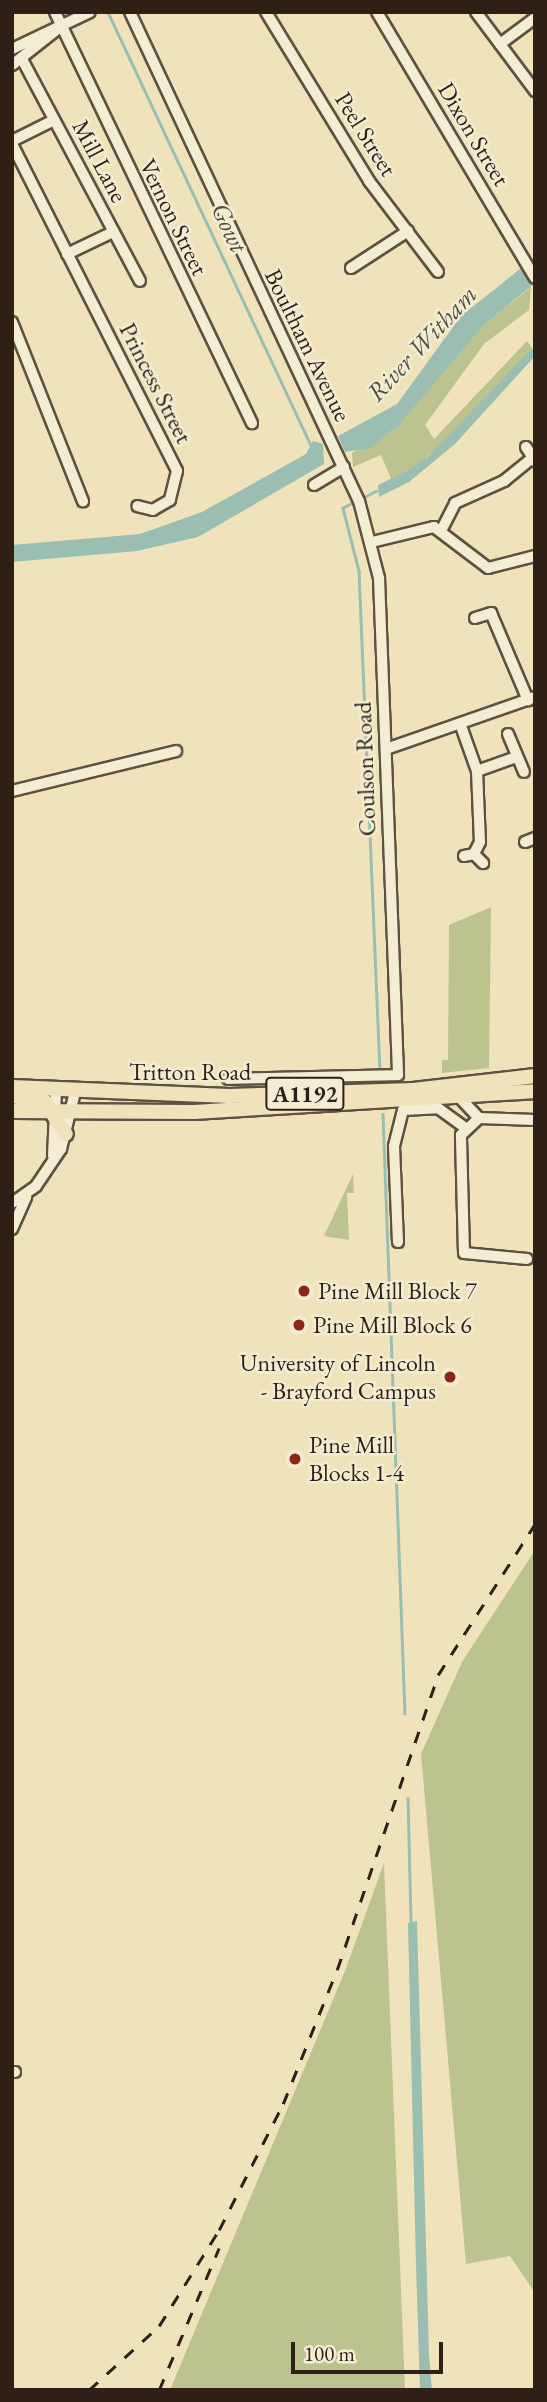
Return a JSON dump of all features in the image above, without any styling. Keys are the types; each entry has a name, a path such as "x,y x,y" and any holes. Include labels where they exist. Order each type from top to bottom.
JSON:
{"main road":[{"name":"Tritton Road","path":"12,1087 75,1092 314,1094 535,1076"},
{"name":"Tritton Road","path":"12,1111 72,1112 462,1100 535,1091"},
{"path":"12,1096 40,1100 54,1112 66,1134"}],"street":[{"name":"Vernon Street","path":"55,12 59,28 252,423"},
{"path":"12,49 90,12"},
{"name":"Boultham Avenue","path":"130,12 344,467"},
{"name":"Peel Street","path":"266,12 369,181 438,272"},
{"name":"Dixon Street","path":"377,12 535,278"},
{"path":"476,12 535,91"},
{"path":"500,44 535,18"},
{"path":"18,63 59,28"},
{"name":"Mill Lane","path":"18,63 54,120 139,281"},
{"name":"Princess Street","path":"54,120 12,143 177,471 170,500 153,510 137,506"},
{"path":"67,254 113,232"},
{"path":"351,268 408,232"},
{"path":"12,322 83,501"},
{"path":"442,530 455,503 504,481 533,460 526,447"},
{"path":"314,485 344,467"},
{"name":"Coulson Road","path":"228,1079 398,1075 386,749 372,542 344,467"},
{"path":"372,542 421,528 442,530 488,568 535,556"},
{"path":"386,749 461,726 531,699 491,613 475,618"},
{"path":"461,726 477,771 469,855 483,863"},
{"path":"508,734 524,772"},
{"path":"12,791 176,751"},
{"path":"477,771 516,757"},
{"path":"53,1156 57,1091"},
{"path":"12,1229 26,1197 66,1134 75,1092"},
{"path":"462,1100 479,1118"},
{"path":"398,1242 394,1146 403,1110 439,1108 466,1128"},
{"path":"466,1128 479,1118 535,1120"},
{"path":"466,1128 464,1253 527,1259"},
{"path":"12,1203 26,1197"}],"green space":[{"path":"531,287 529,310 484,344 425,425 434,439 527,341 532,348 453,434 403,478 392,481 381,455 353,467 352,453 391,432 483,326"},
{"path":"491,907 489,1068 442,1073 442,1060 448,1060 449,925"},
{"path":"353,1174 354,1193 347,1193 349,1240 324,1236"},
{"path":"535,1550 535,2293 510,2256 466,2264 421,1754 462,1662"},
{"path":"384,1863 405,2390 170,2390 345,1971"}],"water":[{"path":"535,257 535,283 483,326 398,426 370,448 345,452 338,436 397,404 461,316"},
{"path":"532,348 535,356 455,444 409,482 379,497 378,485 421,464"},
{"path":"313,441 323,444 324,464 198,537 137,551 12,562 12,545 140,534 202,512 306,454"},
{"path":"417,1921 432,2390 420,2390 416,2265 408,1923"}],"waterway":[{"name":"Gowt","path":"108,12 311,446"},
{"path":"397,480 425,459"},
{"path":"366,496 376,491"},
{"path":"351,504 343,508 359,571 380,1067"},
{"path":"383,1114 405,1714"},
{"path":"408,1798 411,1925"}],"railway":[{"path":"89,2390 159,2326 219,2230 283,2104 337,1970 438,1675 535,1524"},
{"path":"159,2390 219,2248"}],"place":[{"name":"Pine Mill Block 7","path":"304,1291"},
{"name":"Pine Mill Block 6","path":"299,1325"},
{"name":"University of Lincoln - Brayford Campus","path":"450,1377"},
{"name":"Pine Mill Blocks 1-4","path":"295,1459"}],"water label":[{"name":"River Witham","path":"422,344"}]}
